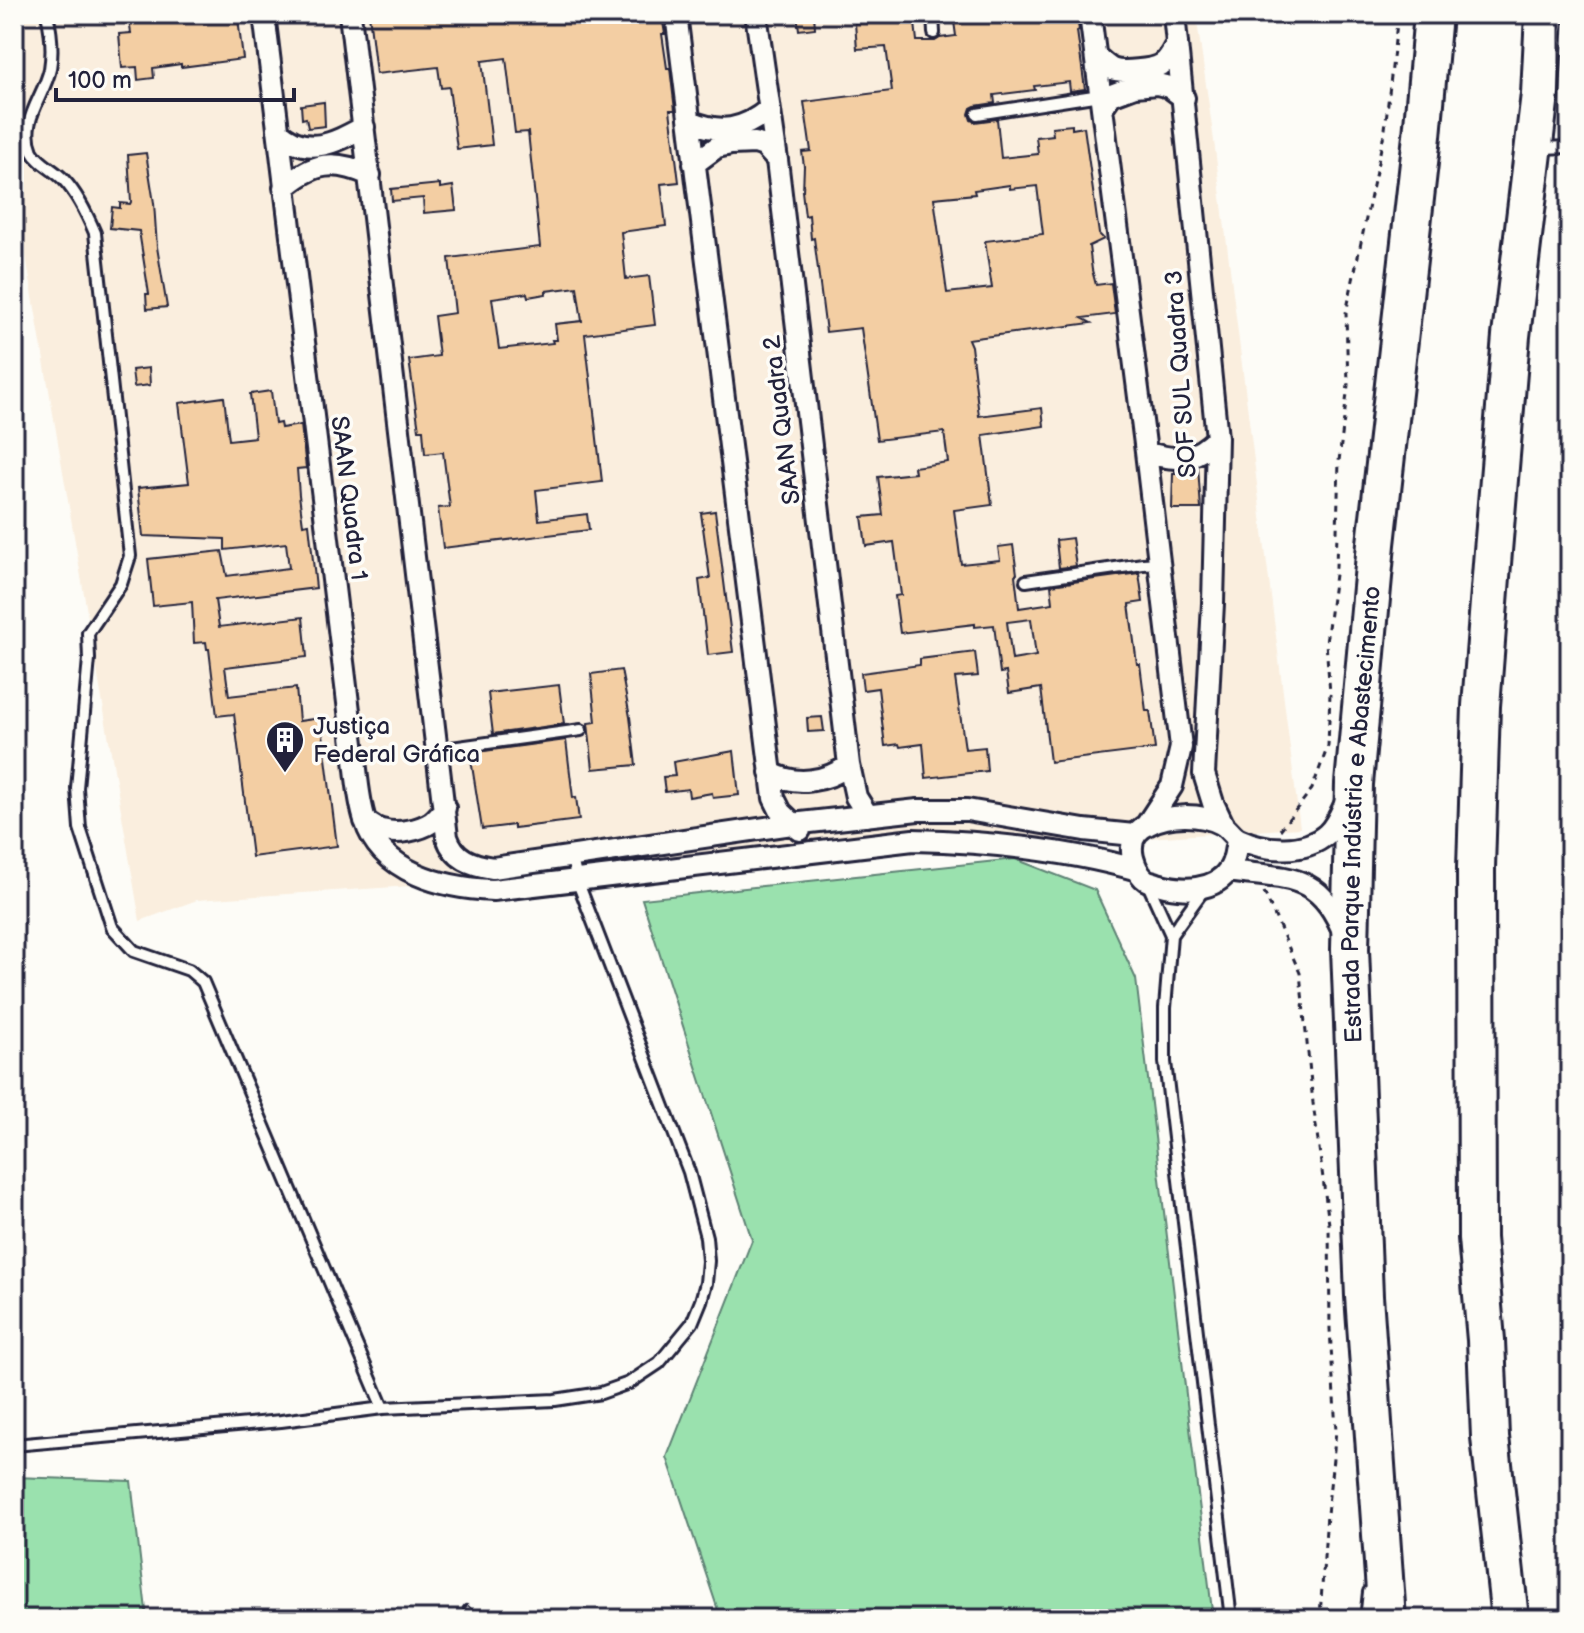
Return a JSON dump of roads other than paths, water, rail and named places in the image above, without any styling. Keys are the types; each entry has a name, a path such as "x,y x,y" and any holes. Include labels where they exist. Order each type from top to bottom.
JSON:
{"highway":[{"name":"Estrada Parque Indústria e Abastecimento","path":"1387,1619 1364,1296 1350,949 1354,784 1376,544 1433,14"},
{"path":"1510,1619 1490,1437 1477,1238 1476,868 1481,706 1511,336 1552,147 1540,94 1544,14"}],"street":[{"name":"SAAN Quadra 1","path":"264,14 354,752 365,821 385,853 417,874 455,887 476,890 507,890 913,840 1034,848 1108,862 1142,875"},
{"path":"350,14 449,844 461,859 493,868 792,824 918,810 967,810 1084,830 1141,830 1165,818 1184,816 1203,818 1267,847 1284,848 1303,846 1328,833 1338,820 1354,784"},
{"path":"676,14 774,798 792,824 827,849"},
{"name":"SAAN Quadra 2","path":"756,14 777,160 849,765 856,797 868,816"},
{"path":"1090,14 1181,747 1172,786 1131,849 1142,875 1170,887 1188,890 1206,886 1228,871 1235,857 1230,831"},
{"name":"SOF SUL Quadra 3","path":"1174,14 1217,438 1204,774 1213,803 1230,831"},
{"path":"1096,57 1112,69 1128,71 1149,68 1168,59 1177,43"},
{"path":"1101,101 1135,86 1157,84 1169,87 1184,98"},
{"path":"690,121 705,127 732,129 758,118 769,109"},
{"path":"278,131 297,144 321,145 364,127"},
{"path":"694,164 717,147 731,144 755,143 764,146 777,160"},
{"path":"284,188 299,175 326,166 352,167 370,175"},
{"path":"1146,452 1175,459 1187,457 1206,449 1217,438"},
{"path":"770,772 784,780 811,780 839,772 849,765"},
{"path":"756,829 767,816 774,798"},
{"path":"365,821 380,830 407,830 423,827 445,808"},
{"path":"1228,871 1292,879 1309,885 1321,893 1330,905 1350,949"}],"lane":[{"path":"47,14 51,34 50,69 30,118 28,135 33,154 64,180 84,206 95,233 130,556 121,584 88,633 89,659 77,788 80,828 112,927 134,951 189,970 203,982 383,1408"},
{"path":"933,14 934,33"},
{"path":"977,114 1101,101"},
{"path":"1026,581 1159,563"},
{"path":"437,750 581,730"},
{"path":"14,1445 289,1420 383,1408 555,1400 601,1393 629,1383 659,1363 692,1323 701,1301 708,1261 706,1237 689,1172 577,880 571,855"},
{"path":"1142,875 1171,935 1165,1008 1165,1062 1231,1619"},
{"path":"1171,935 1206,886"},
{"path":"1366,1619 1380,1515"}],"railway":[{"path":"466,1608 477,1619"}],"place":[{"name":"Justiça Federal Gráfica","path":"285,774"}]}
